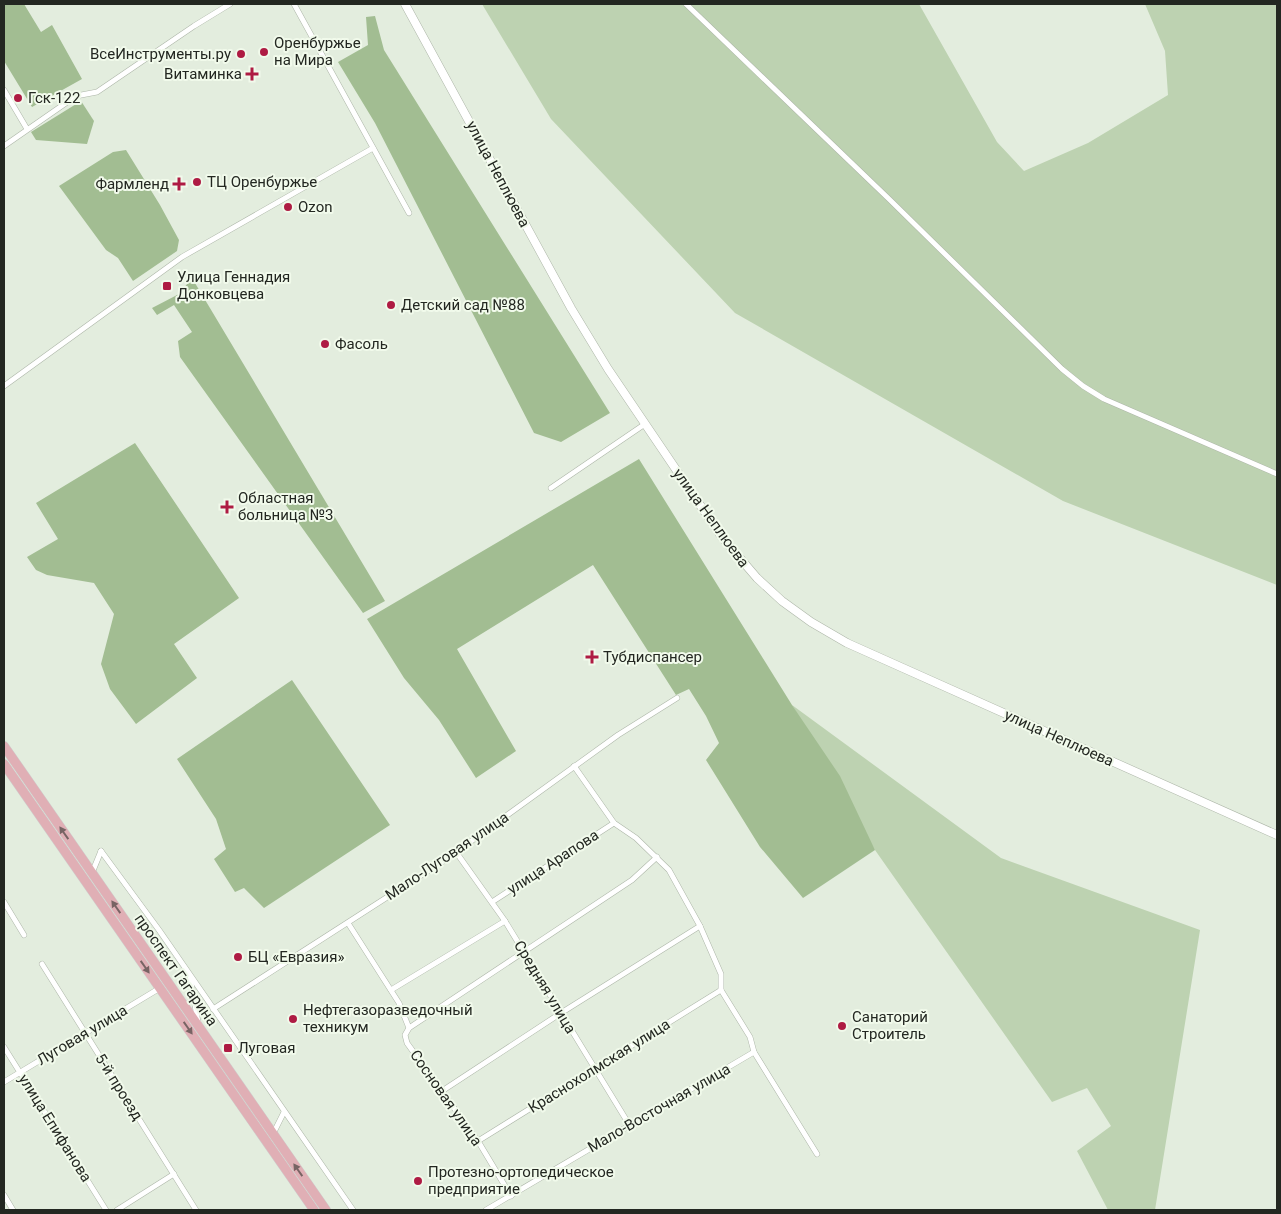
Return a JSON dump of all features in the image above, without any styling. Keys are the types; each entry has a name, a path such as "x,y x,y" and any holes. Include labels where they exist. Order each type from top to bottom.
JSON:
{"main road":[{"name":"улица Неплюева","path":"405,4 571,308 608,369 734,552 769,589 811,622 847,643 1277,835"},
{"name":"проспект Гагарина","path":"4,746 326,1210"},
{"name":"проспект Гагарина","path":"4,764 314,1210"}],"street":[{"path":"4,146 76,96 97,92 194,26 230,4"},
{"path":"294,4 409,214"},
{"path":"686,4 890,199 1062,369 1083,386 1104,399 1277,474"},
{"path":"4,90 27,129"},
{"path":"4,386 182,257 373,148"},
{"path":"551,488 645,424"},
{"name":"Мало-Луговая улица","path":"213,1009 456,852 618,735 677,698"},
{"path":"574,766 614,823 634,836 668,870 700,926 721,974 721,990 750,1037 754,1052 817,1154"},
{"name":"улица Арапова","path":"492,902 614,823"},
{"path":"92,873 101,851 159,930 353,1210"},
{"name":"Средняя улица","path":"456,852 505,922 630,1126"},
{"path":"409,1028 632,880 657,857"},
{"path":"4,902 24,935"},
{"path":"391,990 505,922"},
{"name":"Сосновая улица","path":"348,923 399,1002 409,1028 405,1035 407,1043 478,1141 511,1196"},
{"path":"442,1091 561,1013 700,926"},
{"name":"5-й проезд","path":"42,964 196,1210"},
{"path":"190,976 199,1027"},
{"name":"Луговая улица","path":"4,1082 160,988"},
{"name":"Краснохолмская улица","path":"478,1141 721,990"},
{"name":"улица Епифанова","path":"4,1047 106,1210"},
{"name":"Мало-Восточная улица","path":"486,1210 754,1052"},
{"path":"273,1134 284,1112"},
{"path":"117,1210 174,1174"},
{"path":"4,1195 13,1210"}],"green space":[{"path":"4,4 24,4 41,32 52,25 82,79 32,107 4,61"},
{"path":"482,4 919,4 997,142 1024,171 1088,143 1168,95 1165,51 1145,4 1277,4 1277,585 1063,501 735,313 551,119"},
{"path":"375,16 384,50 610,413 561,442 534,433 375,123 338,62 368,45 366,17"},
{"path":"81,101 94,121 87,144 36,140 31,132"},
{"path":"126,150 179,240 177,251 133,281 118,258 106,250 59,186 113,152"},
{"path":"192,278 385,601 363,613 180,357 178,341 192,332 174,305 157,315 152,308 179,294"},
{"path":"135,443 239,598 174,644 197,678 136,724 110,689 101,664 114,614 94,583 47,575 36,570 27,557 58,539 36,503"},
{"path":"639,459 792,705 840,776 875,850 803,898 760,847 706,760 719,743 706,716 689,689 676,695 593,565 457,649 516,751 476,778 439,720 404,678 367,619"},
{"path":"292,680 390,825 264,908 244,888 235,892 214,859 226,849 216,819 177,759"},
{"path":"792,705 1001,858 1200,930 1155,1210 1108,1210 1077,1151 1111,1126 1087,1088 1052,1102 875,850"}],"place":[{"name":"Оренбуржье на Мира","path":"264,52"},
{"name":"ВсеИнструменты.ру","path":"241,54"},
{"name":"Витаминка","path":"252,74"},
{"name":"Гск-122","path":"18,98"},
{"name":"ТЦ Оренбуржье","path":"197,182"},
{"name":"Фармленд","path":"179,184"},
{"name":"Ozon","path":"288,207"},
{"name":"Улица Геннадия Донковцева","path":"167,286"},
{"name":"Детский сад №88","path":"391,305"},
{"name":"Фасоль","path":"325,344"},
{"name":"Областная больница №3","path":"227,507"},
{"name":"Тубдиспансер","path":"592,657"},
{"name":"БЦ «Евразия»","path":"238,957"},
{"name":"Нефтегазоразведочный техникум","path":"293,1019"},
{"name":"Санаторий Строитель","path":"842,1026"},
{"name":"Луговая","path":"228,1048"},
{"name":"Протезно-ортопедическое предприятие","path":"418,1181"}]}
